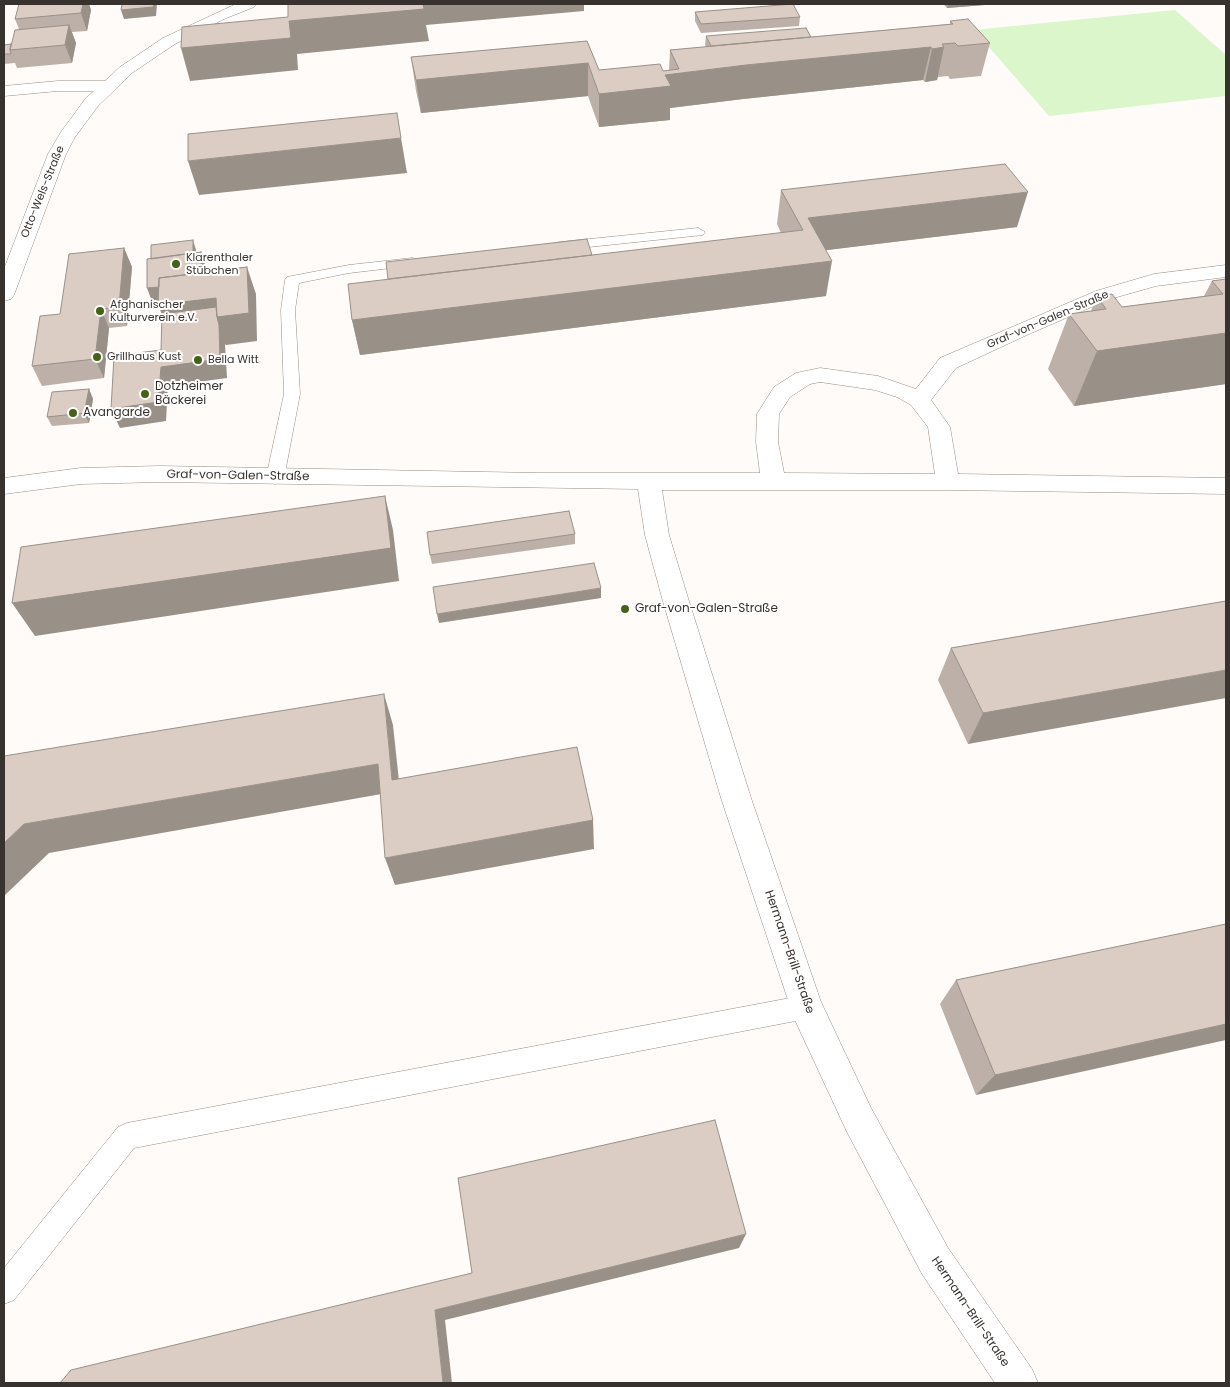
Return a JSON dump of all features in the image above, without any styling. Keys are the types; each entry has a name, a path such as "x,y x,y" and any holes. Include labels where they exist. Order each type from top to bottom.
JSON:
{"street":[{"name":"Otto-Wels-Straße","path":"4,295 57,154 78,118 108,86 147,55 169,41 219,16 249,4"},
{"path":"4,91 58,86 108,86"},
{"name":"Graf-von-Galen-Straße","path":"919,400 948,364 1022,329 1103,295 1154,280 1226,271"},
{"path":"773,481 767,442 768,414 782,392 804,378 820,375 858,379 905,392 919,400 930,412 939,427 948,482"},
{"name":"Graf-von-Galen-Straße","path":"4,486 81,476 160,474 275,478 649,482 948,482 1226,486"},
{"name":"Hermann-Brill-Straße","path":"649,482 657,535 677,607 736,798 806,1007 859,1120 934,1261 1018,1383"}],"lane":[{"path":"543,248 698,232"},
{"path":"275,478 292,394 288,310 292,280 349,269 426,261"},
{"path":"4,1290 127,1136 806,1007"}],"green space":[{"path":"1175,10 1226,55 1226,96 1049,116 974,30"}],"building":[{"path":"19,4 83,4 81,13 15,19"},
{"path":"122,4 154,4 153,7 121,10"},
{"path":"288,4 423,4 424,9 289,21 291,38 181,48 182,27 288,17"},
{"path":"793,4 800,17 701,24 695,12"},
{"path":"968,19 990,43 958,46 955,43 942,44 944,47 932,49 931,47 746,65 665,75 671,86 599,94 588,63 416,80 411,57 587,41 599,70 660,64 663,71 679,69 670,50 953,24 950,21"},
{"path":"69,25 65,45 10,50 15,30"},
{"path":"806,28 811,37 711,46 706,36"},
{"path":"11,44 11,54 4,54 4,45"},
{"path":"397,113 401,138 188,161 188,134"},
{"path":"1005,164 1028,192 808,218 832,261 352,320 348,284 803,230 781,190"},
{"path":"587,239 592,255 388,279 386,262"},
{"path":"193,240 193,253 151,259 151,245"},
{"path":"124,248 119,307 101,309 95,359 32,366 40,316 60,314 69,254"},
{"name":"Klarenthaler Stübchen","path":"201,252 201,273 159,278 159,287 147,288 147,259"},
{"path":"247,267 249,313 217,317 216,298 158,305 159,278"},
{"path":"1226,279 1226,333 1097,351 1069,314 1106,309 1097,296 1112,294 1122,307 1223,294 1212,281"},
{"path":"216,307 219,325 220,359 161,367 158,402 111,409 114,356 161,350 162,314"},
{"path":"89,389 84,413 47,417 52,392"},
{"path":"385,496 391,548 12,603 21,547"},
{"path":"569,511 575,534 430,555 427,532"},
{"path":"594,563 601,588 437,614 433,587"},
{"path":"1226,601 1226,670 983,713 951,648"},
{"path":"384,694 392,780 577,747 593,820 385,858 378,764 24,824 4,843 4,756"},
{"path":"1226,924 1226,1024 995,1075 956,980"},
{"path":"715,1120 746,1234 435,1310 443,1383 60,1383 71,1370 472,1273 458,1178"}],"place":[{"name":"Klarenthaler Stübchen","path":"176,264"},
{"name":"Afghanischer Kulturverein e.V.","path":"100,311"},
{"name":"Grillhaus Kust","path":"97,357"},
{"name":"Bella Witt","path":"198,360"},
{"name":"Dotzheimer Bäckerei","path":"145,394"},
{"name":"Avangarde","path":"73,413"},
{"name":"Graf-von-Galen-Straße","path":"625,609"}]}
